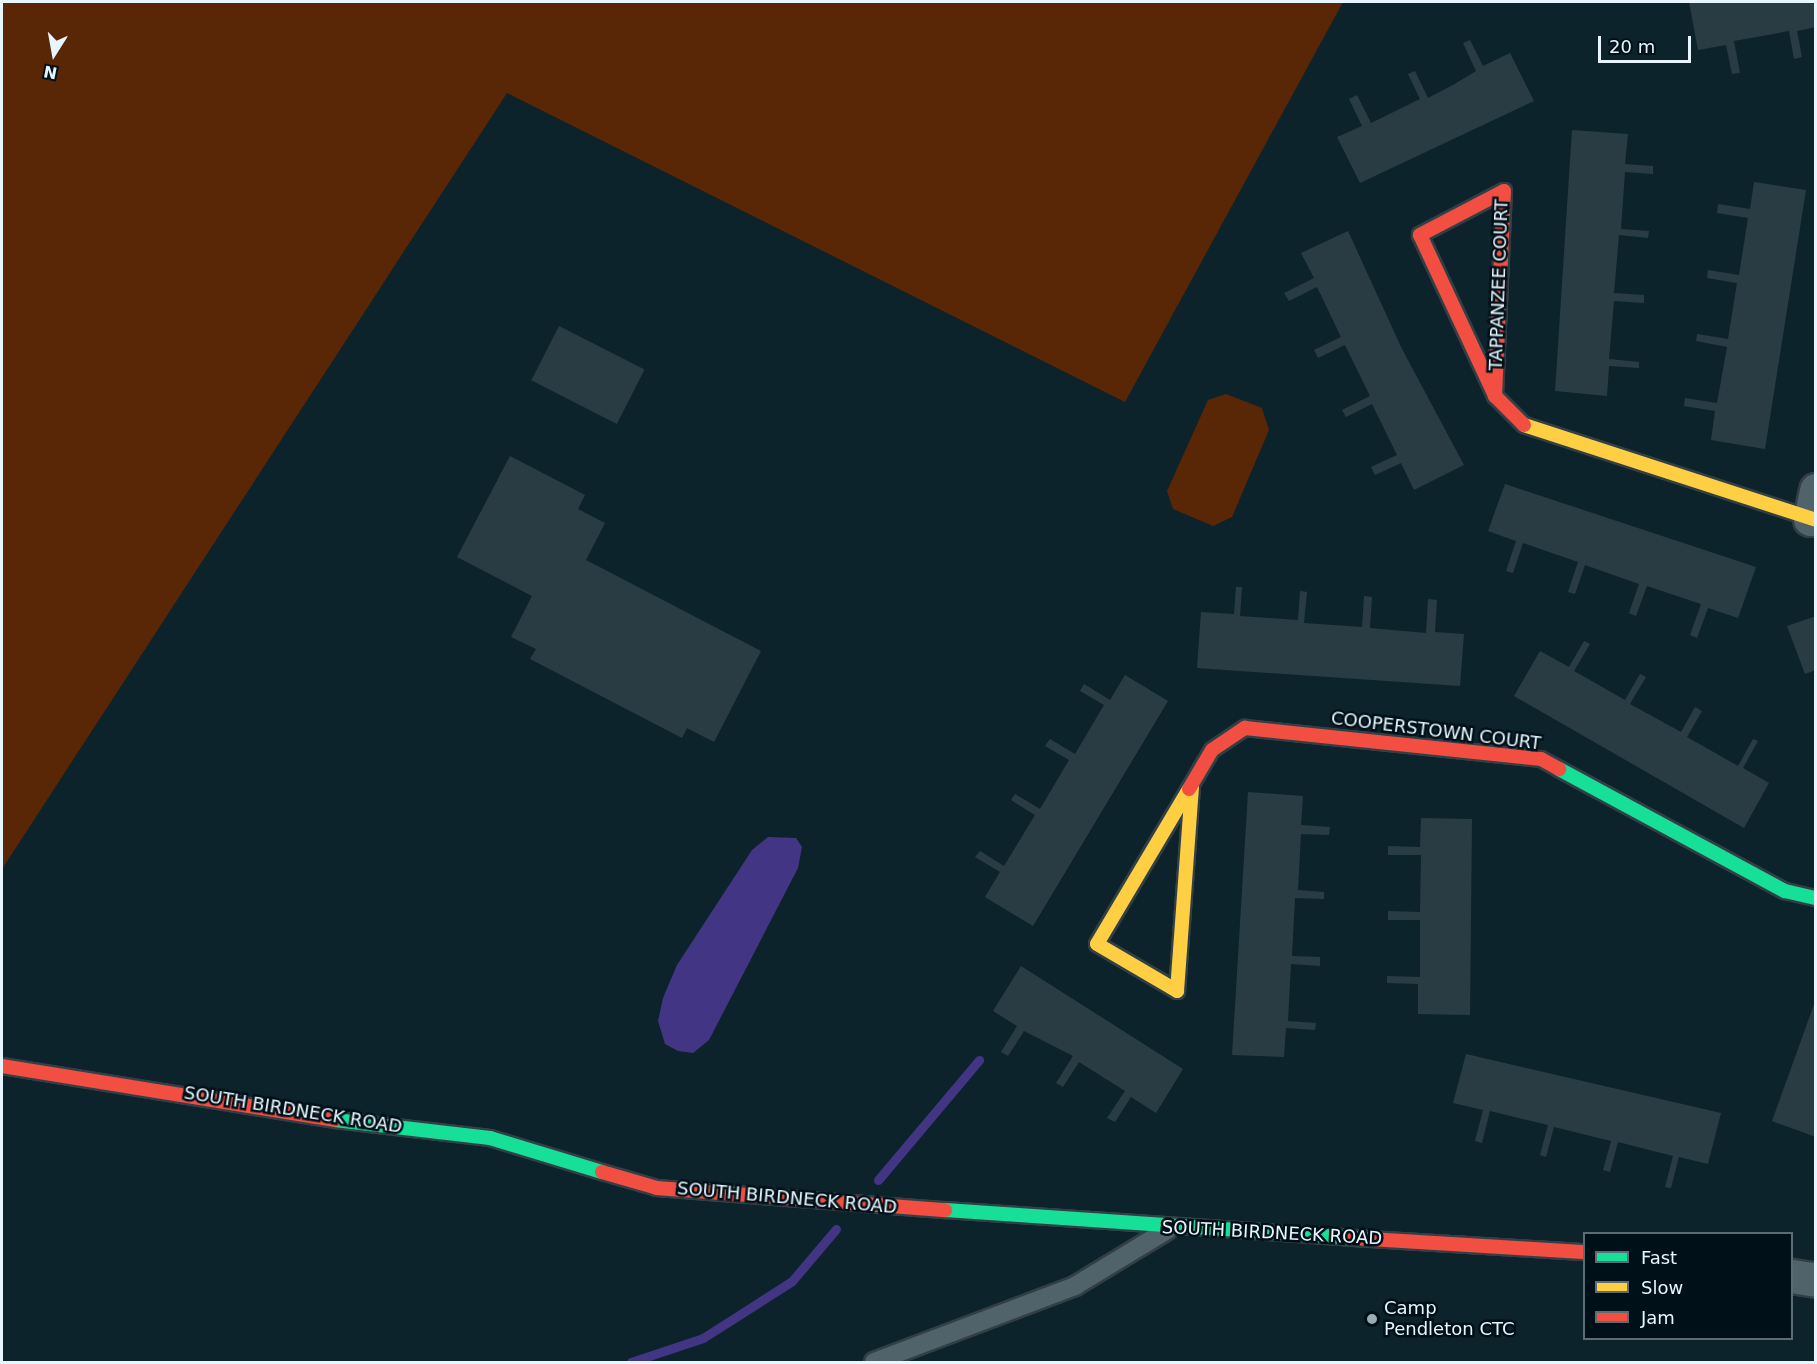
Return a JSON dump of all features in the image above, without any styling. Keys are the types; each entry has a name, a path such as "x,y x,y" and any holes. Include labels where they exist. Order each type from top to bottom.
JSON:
{"street":[{"name":"TAPPANZEE COURT","path":"1495,396 1504,191 1420,235 1495,396 1526,427 1570,444 1814,510"},
{"name":"COOPERSTOWN COURT","path":"1192,787 1178,990 1097,945 1212,750 1245,728 1541,759 1785,891 1815,898"},
{"name":"SOUTH BIRDNECK ROAD","path":"2,1066 328,1119 490,1138 657,1188 1171,1228 1583,1252"},
{"path":"1793,1276 1815,1280"}],"lane":[{"path":"874,1362 1075,1286 1171,1228"}],"shaded area":[{"path":"2,2 1343,2 1125,402 507,93 2,869"},
{"path":"1226,394 1262,408 1269,430 1232,517 1213,526 1173,509 1167,491 1208,400"},
{"path":"768,837 796,838 802,847 798,868 709,1040 693,1053 678,1051 665,1044 658,1021 663,998 677,965 752,850"}],"building":[{"path":"1689,2 1816,2 1816,27 1797,31 1802,57 1794,59 1789,31 1734,41 1740,73 1732,74 1726,45 1698,50"},
{"path":"1470,40 1483,66 1510,53 1534,101 1360,183 1337,137 1362,126 1349,99 1357,95 1371,123 1420,99 1408,74 1415,71 1428,98 1476,71 1463,43"},
{"path":"1572,130 1628,134 1625,164 1653,166 1653,174 1625,172 1621,229 1649,231 1648,238 1619,235 1614,293 1644,295 1644,303 1614,301 1609,359 1639,362 1639,368 1609,366 1607,396 1555,391"},
{"path":"1754,182 1806,190 1765,449 1711,440 1715,411 1684,406 1685,398 1717,403 1727,347 1696,341 1697,334 1728,339 1737,283 1707,278 1708,270 1739,275 1748,218 1717,213 1718,204 1750,209"},
{"path":"1348,231 1402,349 1464,465 1414,490 1401,463 1375,475 1371,467 1397,455 1372,404 1346,417 1342,410 1370,396 1345,345 1318,358 1314,350 1341,337 1317,287 1289,301 1284,293 1314,278 1301,253"},
{"path":"559,326 645,370 617,424 531,380"},
{"path":"510,456 585,495 578,509 605,523 586,560 761,651 714,742 687,728 682,738 530,659 536,649 511,637 532,596 457,557"},
{"path":"1505,484 1756,567 1738,618 1708,608 1697,638 1690,635 1701,604 1647,586 1636,616 1629,613 1639,584 1585,565 1575,594 1568,592 1578,562 1523,543 1513,573 1506,571 1516,541 1488,531"},
{"path":"1236,587 1242,587 1240,616 1298,620 1300,591 1307,592 1304,623 1362,627 1364,596 1372,597 1370,628 1426,633 1428,599 1437,600 1435,632 1464,634 1460,686 1197,668 1201,612 1234,614"},
{"path":"1816,616 1816,670 1805,674 1787,626"},
{"path":"1584,641 1590,644 1574,671 1625,700 1640,674 1646,677 1630,704 1681,732 1695,707 1702,711 1687,737 1738,766 1753,739 1758,741 1743,768 1769,783 1744,828 1514,696 1540,651 1569,667"},
{"path":"1125,675 1168,701 1033,926 985,897 1000,872 975,857 980,851 1004,866 1035,815 1011,800 1015,794 1040,809 1069,760 1045,746 1050,739 1075,754 1104,705 1080,691 1084,684 1110,700"},
{"path":"1248,792 1303,796 1301,825 1330,827 1329,835 1301,834 1298,890 1324,892 1324,899 1295,898 1292,956 1320,957 1320,966 1291,964 1288,1021 1316,1023 1315,1030 1286,1028 1284,1057 1232,1055"},
{"path":"1421,818 1472,819 1470,1015 1418,1014 1418,984 1387,983 1387,976 1420,977 1420,920 1388,920 1388,911 1420,912 1421,855 1388,855 1388,846 1420,847"},
{"path":"1021,966 1183,1069 1156,1113 1131,1097 1115,1122 1107,1118 1125,1091 1079,1062 1063,1087 1056,1083 1073,1056 1024,1031 1008,1056 1001,1052 1017,1026 993,1011"},
{"path":"1816,999 1816,1137 1772,1121"},
{"path":"1466,1054 1721,1113 1708,1164 1679,1157 1671,1188 1665,1187 1673,1156 1618,1142 1610,1172 1603,1170 1611,1141 1554,1127 1546,1157 1540,1155 1548,1125 1490,1111 1482,1143 1475,1141 1483,1110 1453,1103"}],"waterway":[{"path":"878,1180 979,1060"},
{"path":"631,1362 703,1338 792,1281 836,1229"}],"traffic: fast":[{"path":"1559,769 1785,891 1816,898"},
{"path":"335,1120 490,1138 602,1172"},
{"path":"945,1210 1352,1238"}],"traffic: slow":[{"path":"1524,425 1816,520"},
{"path":"1189,789 1097,944 1177,991 1192,787"}],"traffic: jam":[{"path":"1495,396 1504,191 1420,235 1495,396 1524,425"},
{"path":"1189,789 1212,750 1245,728 1541,759 1559,769"},
{"path":"2,1066 335,1120"},
{"path":"602,1172 657,1188 945,1210"},
{"path":"1352,1238 1583,1252"}],"place":[{"name":"Camp Pendleton CTC","path":"1372,1319"}]}
